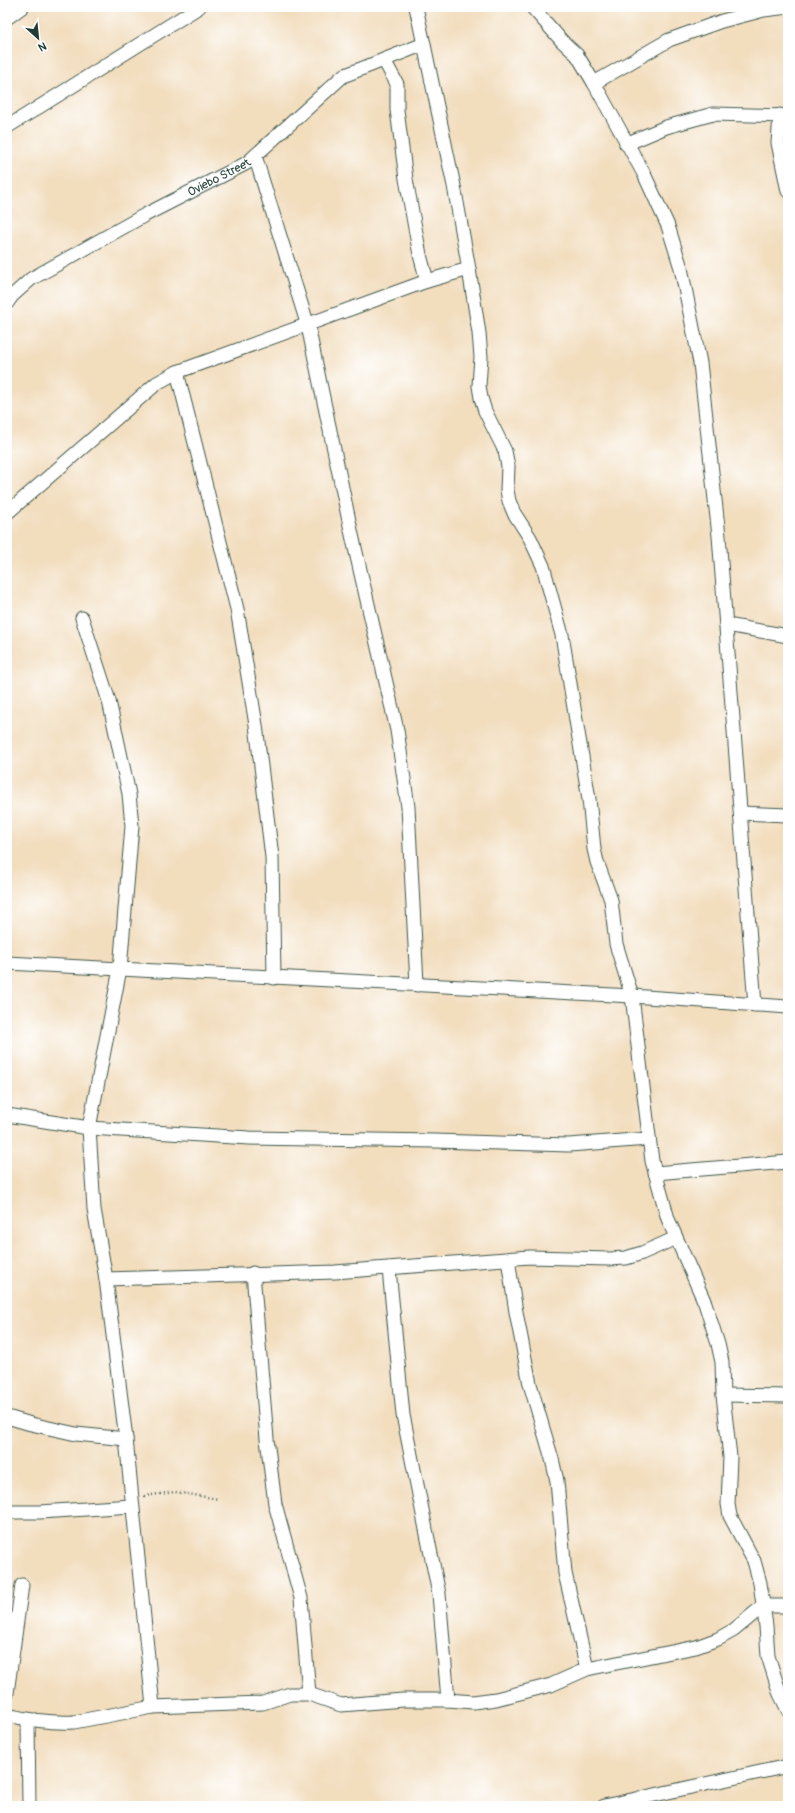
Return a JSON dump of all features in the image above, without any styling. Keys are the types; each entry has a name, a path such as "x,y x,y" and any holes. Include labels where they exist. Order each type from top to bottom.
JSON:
{"street":[{"path":"7,18 22,7"},
{"path":"7,127 199,7"},
{"path":"416,7 469,270 479,333 481,357 479,386 481,398 485,411 505,451 508,466 507,490 509,500 514,513 530,538 543,566 562,635 590,805 594,849 597,862 612,900 616,944 632,996 648,1139 655,1173 668,1219 705,1303 718,1344 722,1362 723,1395 730,1457 728,1504 730,1516 754,1561 760,1583 768,1656 780,1694 788,1710"},
{"path":"532,7 562,41 577,55 594,83 626,144 644,174 668,226 681,268 700,363 711,452 727,625 755,1005"},
{"path":"594,83 669,40 722,21 764,10 788,7"},
{"name":"Oviebo Street","path":"7,303 12,296 31,279 145,215 247,163 343,76 424,44"},
{"path":"384,60 397,84 397,110 406,179 420,255 427,281"},
{"path":"626,144 666,127 713,114 784,115 778,143 788,191"},
{"path":"255,156 308,326 352,535 397,730 408,807 417,985"},
{"path":"7,513 157,383 177,372 308,326 427,281 469,270"},
{"path":"177,372 237,609 256,725 272,857 274,978"},
{"path":"82,618 109,701 129,794 132,826 120,969 89,1128 94,1209 106,1279 126,1439 153,1707"},
{"path":"727,625 788,636"},
{"path":"741,813 788,815"},
{"path":"7,963 632,996 788,1007"},
{"path":"7,1115 89,1128 249,1138 434,1140 569,1145 648,1139"},
{"path":"655,1173 788,1162"},
{"path":"106,1279 253,1273 335,1272 530,1257 626,1258 676,1238"},
{"path":"508,1259 516,1312 530,1384 557,1481 565,1573 587,1669"},
{"path":"388,1268 403,1415 439,1594 448,1700"},
{"path":"253,1273 267,1439 275,1504 301,1598 309,1694"},
{"path":"723,1395 788,1396"},
{"path":"7,1417 76,1434 126,1439"},
{"path":"7,1512 40,1512 132,1501"},
{"path":"7,1693 22,1585"},
{"path":"7,1715 28,1720 61,1723 74,1722 153,1707 263,1703 290,1694 309,1694 341,1705 402,1700 448,1700 473,1702 518,1695 552,1685 587,1669 696,1647 718,1639 734,1630 763,1606 788,1606"},
{"path":"28,1720 29,1806"},
{"path":"604,1806 788,1766"}],"path":[{"path":"132,1501 174,1492 219,1499"}]}
